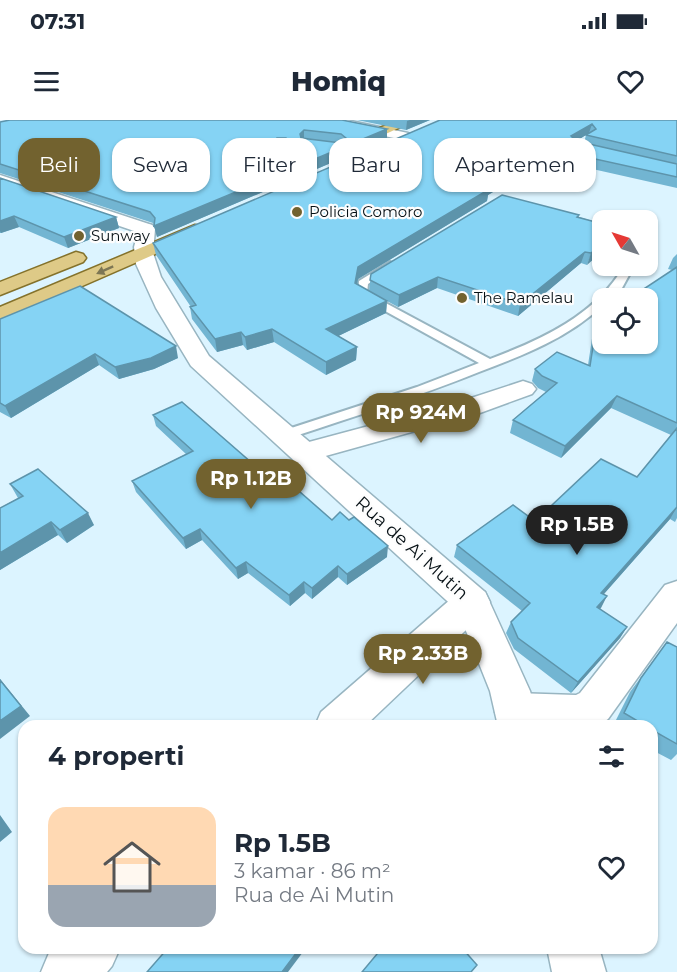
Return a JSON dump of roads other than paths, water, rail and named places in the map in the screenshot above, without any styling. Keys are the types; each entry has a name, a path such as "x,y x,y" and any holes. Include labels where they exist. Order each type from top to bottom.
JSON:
{"main road":[{"path":"392,138 409,128"},
{"path":"366,138 381,132 409,128 428,129"},
{"path":"0,315 142,236 207,225"},
{"path":"0,289 94,251"}],"street":[{"path":"328,120 381,132"},
{"path":"0,180 142,236"},
{"name":"Rua de Ai Mutin","path":"142,236 147,269 177,326 200,361 472,602 510,691 517,719"},
{"path":"294,444 471,407 523,389"},
{"path":"517,719 581,714 594,706 677,595"},
{"path":"343,720 472,602"},
{"path":"68,972 88,954"},
{"path":"574,954 579,972"}],"lane":[{"path":"401,258 363,283 362,294 489,364"},
{"path":"294,444 422,390 540,344 592,309"}],"place":[{"name":"Policia Comoro","path":"297,212"},
{"name":"Sunway","path":"79,236"},
{"name":"The Ramelau","path":"462,298"}]}
